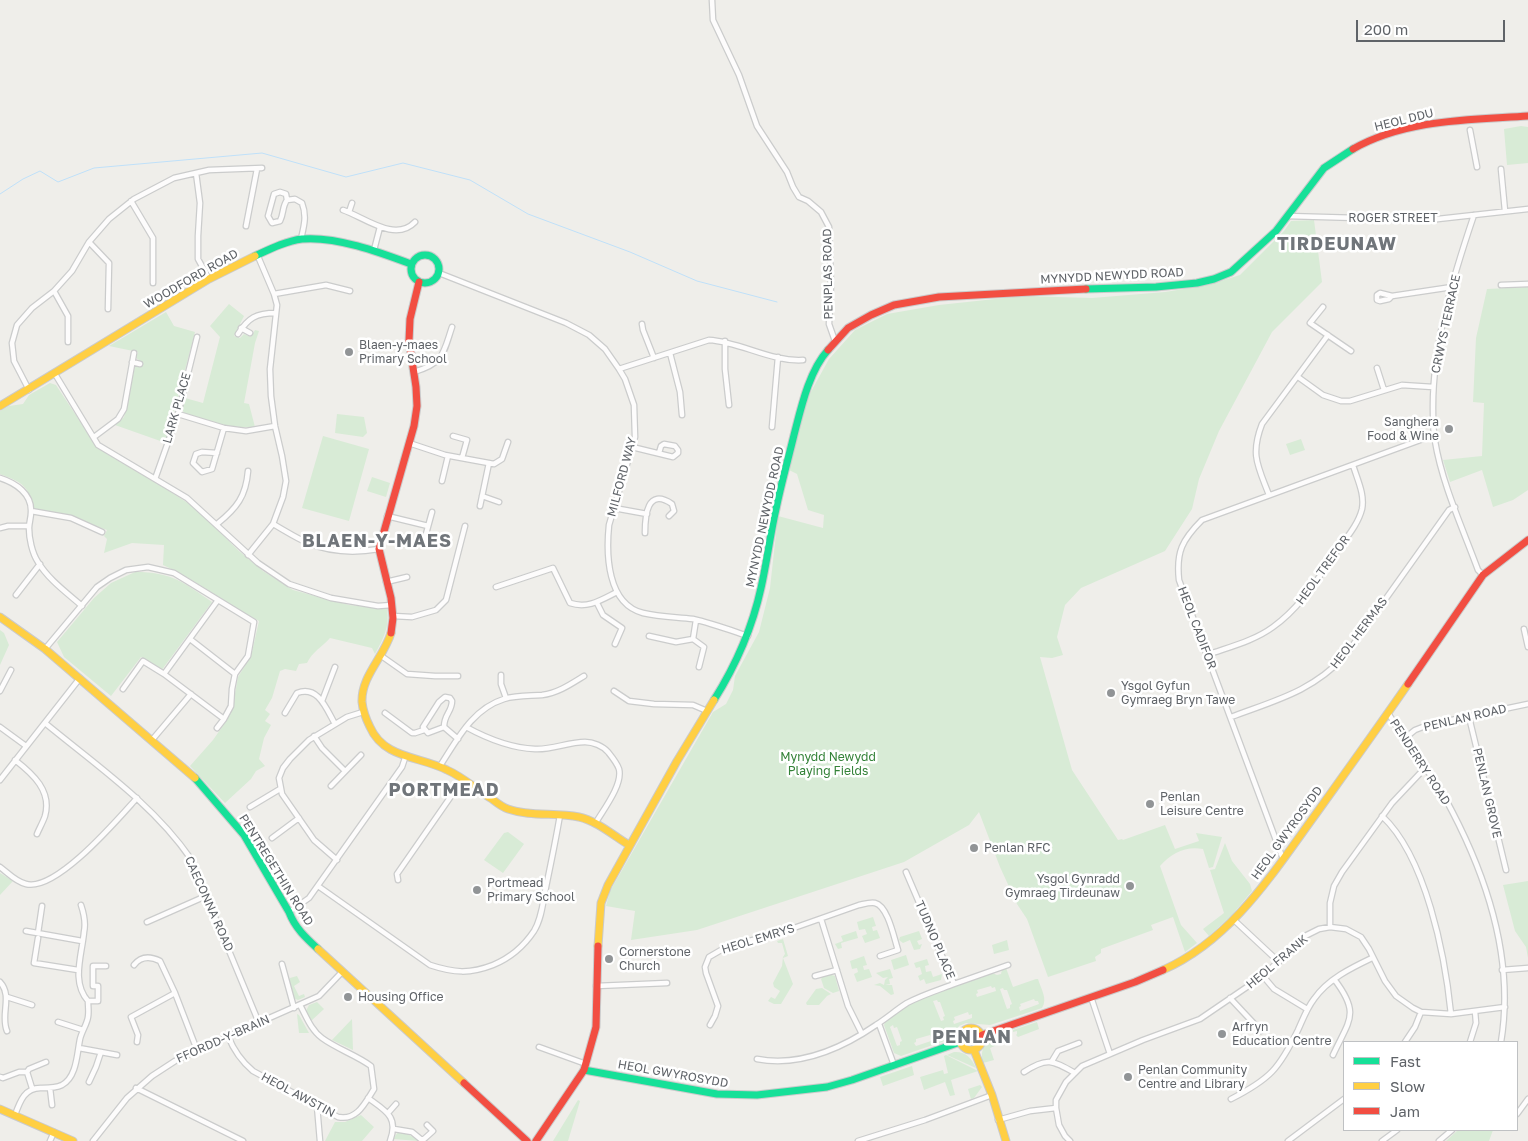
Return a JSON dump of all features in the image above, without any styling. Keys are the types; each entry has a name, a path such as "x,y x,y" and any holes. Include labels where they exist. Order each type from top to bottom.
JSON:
{"street":[{"name":"PENPLAS ROAD","path":"712,0 712,20 739,75 757,126 787,172 799,197 808,201 821,212 829,227 831,286 829,324 835,341"},
{"name":"HEOL DDU","path":"1287,216 1324,168 1340,156 1378,137 1433,123 1528,116"},
{"path":"1470,130 1477,167"},
{"path":"29,390 14,361 12,343 17,324 32,308 54,291 72,271 89,242 109,219 131,201 174,178 209,170 259,168 246,226"},
{"path":"1501,168 1505,211"},
{"path":"196,173 200,203 198,259 209,279"},
{"path":"1502,179 1509,178"},
{"path":"287,200 286,194 280,192 274,194 268,216 272,223 280,221 282,206 287,200 295,199 302,203 305,210 305,222 301,239"},
{"path":"131,201 153,238 153,283"},
{"path":"349,212 352,203"},
{"name":"ROGER STREET","path":"1287,216 1428,220 1528,209"},
{"path":"342,210 380,227 393,230 410,228 415,222"},
{"name":"CRWYS TERRACE","path":"1474,215 1452,287 1438,348 1433,386 1434,435 1441,469 1478,570 1483,575"},
{"name":"MYNYDD NEWYDD ROAD","path":"536,1141 585,1067 596,1027 596,986 601,903 608,885 629,845 731,673 748,636 761,589 776,507 803,401 824,355 835,341 848,328 871,314 894,305 920,300 1042,290 1156,287 1214,279 1231,272 1246,260 1263,244 1287,216"},
{"path":"374,250 380,227"},
{"name":"WOODFORD ROAD","path":"0,406 209,279 275,246 301,239 322,239 374,250 411,264"},
{"path":"89,242 109,263 108,309"},
{"path":"248,555 273,524 283,497 286,481 274,426 270,369 277,305 257,254"},
{"path":"428,254 438,262 439,273 433,281 428,283 419,282 412,275 411,264 416,257 428,254"},
{"name":"MILFORD WAY","path":"439,273 566,323 589,335 605,349 619,369 634,405 635,437 609,525 607,552 611,577 617,592 624,602 641,613 696,620 748,636"},
{"path":"419,282 410,319 409,341 417,406 409,443 379,549 392,605 392,630 366,681 362,696 363,712 370,730 385,747 405,758 440,766 463,779 506,809 528,814 580,817 629,845"},
{"path":"1501,285 1528,284"},
{"path":"274,294 326,285 350,291"},
{"path":"1392,296 1452,287"},
{"path":"54,291 68,316 68,342"},
{"path":"1322,307 1310,323 1351,351"},
{"path":"238,334 252,318 264,313 276,313"},
{"path":"642,324 654,358"},
{"path":"414,372 436,364 444,353 452,327"},
{"path":"242,328 250,333"},
{"path":"1269,495 1256,461 1256,439 1262,424 1328,335"},
{"name":"LARK PLACE","path":"155,479 178,414 189,356 197,337"},
{"path":"619,369 709,340 725,341 790,360 804,360"},
{"path":"725,341 725,369 729,404"},
{"path":"94,437 118,419 124,409 134,353"},
{"path":"670,353 680,392 682,415"},
{"path":"772,427 778,357"},
{"path":"132,362 140,364"},
{"path":"1377,368 1384,390"},
{"path":"55,374 98,444 187,498 248,555 289,584 331,598 378,606 392,605"},
{"path":"1298,377 1324,395 1341,401 1350,401 1402,385 1433,386"},
{"path":"178,414 224,428 246,431 274,426"},
{"path":"217,453 202,452 196,454 194,463 202,472 212,469 217,453 224,428"},
{"name":"HEOL CADIFOR","path":"1283,859 1179,580 1177,562 1181,547 1190,532 1202,520 1434,435"},
{"path":"453,436 467,440 462,458"},
{"path":"409,443 448,456 494,464 502,459 508,442"},
{"path":"632,447 659,453"},
{"path":"442,481 448,456"},
{"path":"480,506 489,463"},
{"name":"HEOL TREFOR","path":"1207,655 1254,638 1272,628 1307,594 1359,518 1362,496 1353,465"},
{"path":"217,524 238,504 247,486 248,471"},
{"path":"0,478 21,489 30,499 29,526 37,561 52,579 82,606"},
{"path":"482,496 499,502"},
{"path":"645,533 647,514 653,501 668,502 673,506 674,511 669,516"},
{"name":"HEOL HERMAS","path":"1231,717 1300,691 1332,670 1345,656 1449,510 1455,507"},
{"path":"614,508 647,514"},
{"path":"31,511 71,518 102,532"},
{"path":"423,545 432,512"},
{"path":"387,516 428,526"},
{"path":"273,524 308,543 332,550 379,549"},
{"path":"0,528 29,526"},
{"path":"393,616 412,617 436,610 446,600 465,526"},
{"name":"HEOL GWYROSYDD","path":"982,1035 1150,976 1186,960 1221,934 1252,900 1265,880 1283,859 1388,713 1483,575 1528,540"},
{"path":"16,595 40,564"},
{"path":"45,649 97,587 110,578 126,570 148,567 164,569 174,573 254,622 248,656 235,674 231,706 217,728"},
{"path":"496,588 554,568 570,603 580,606 597,603 617,592"},
{"path":"386,582 407,577"},
{"path":"164,674 218,600"},
{"path":"597,603 603,615 622,628 615,644"},
{"name":"PENTREGETHIN ROAD","path":"0,617 45,649 188,772 216,800 244,835 293,922 304,936 527,1141"},
{"path":"693,639 696,620"},
{"path":"1524,629 1528,647"},
{"path":"649,636 676,642 693,639 704,647 699,667"},
{"path":"190,639 235,674"},
{"path":"380,655 407,674 435,679 458,676"},
{"path":"123,689 143,661 164,674 224,719"},
{"path":"322,701 335,667"},
{"path":"0,691 11,670"},
{"path":"501,675 501,684 506,698"},
{"path":"440,766 466,727 483,710 506,698 544,695 564,689 584,676"},
{"path":"0,780 80,678"},
{"path":"494,685 501,684"},
{"path":"285,713 297,693 310,691 319,696 335,724"},
{"path":"614,691 629,701 693,705 707,711"},
{"path":"152,740 191,694"},
{"path":"424,730 424,723 445,697 452,701 452,705 444,719 444,727 458,739"},
{"name":"PENLAN ROAD","path":"1405,738 1415,730 1428,725 1528,704"},
{"path":"337,860 314,840 298,818 282,794 279,778 283,768 297,750 314,736 335,724 363,712"},
{"path":"385,713 412,733 424,730 428,733 444,727"},
{"name":"PENDERRY ROAD","path":"1388,713 1445,797 1475,862 1495,920 1505,1007 1501,1041"},
{"name":"PENLAN GROVE","path":"1469,717 1506,870"},
{"path":"388,724 392,718"},
{"name":"CAECONNA ROAD","path":"45,722 136,798 179,841 191,859 259,1023"},
{"path":"0,727 26,746"},
{"path":"466,727 489,739 509,745 536,749 584,742 594,743 605,749 616,763 619,775 616,788 595,824"},
{"path":"314,736 322,748 345,771"},
{"path":"331,786 360,755"},
{"path":"289,912 309,898 402,767 405,758"},
{"path":"15,760 33,775 44,790 47,802 45,816 37,834"},
{"path":"1425,768 1396,797 1342,872 1334,886 1330,903 1330,927 1346,929 1361,937 1385,981 1396,996 1421,1012 1451,1014 1505,1007"},
{"path":"390,876 397,874 463,779"},
{"path":"250,807 280,789"},
{"path":"0,867 26,885 39,885 48,881 70,865 97,841 136,798"},
{"path":"318,886 430,965 448,971 468,972 484,969 508,958 519,949 534,930 541,914 560,815"},
{"path":"1382,816 1393,826 1407,848 1432,914 1448,984 1451,1014"},
{"path":"272,838 298,818"},
{"name":"TUDNO PLACE","path":"757,1059 771,1062 789,1061 821,1054 836,1048 879,1024 908,1002 924,994 954,984 906,872"},
{"path":"397,874 398,880"},
{"path":"148,922 206,896"},
{"name":"HEOL EMRYS","path":"710,1025 718,1006 705,967 709,957 728,946 773,935 858,905 877,904 885,911 898,950 880,956"},
{"path":"14,1115 21,1099 32,1088 50,1088 62,1085 68,1080 74,1067 88,1017 88,1001 80,987 78,970 85,923 81,905"},
{"path":"42,906 34,963 78,970"},
{"path":"821,919 848,1006 862,1034"},
{"path":"1234,920 1279,962"},
{"name":"HEOL FRANK","path":"1056,1108 1056,1100 1060,1092 1075,1073 1089,1062 1200,1019 1263,976 1305,936 1319,929 1330,927"},
{"path":"26,931 38,936 82,941"},
{"path":"134,965 146,957 160,960 176,993 197,1050"},
{"path":"1231,1099 1257,1086 1274,1072 1292,1042 1308,1009 1324,988 1344,971 1372,958"},
{"path":"282,964 294,1008"},
{"path":"954,984 1008,965"},
{"path":"88,1001 98,1001 98,986 93,986 93,966 106,966"},
{"path":"1502,970 1528,968"},
{"path":"815,976 837,970"},
{"name":"FFORDD-Y-BRAIN","path":"93,1141 136,1088 165,1067 197,1050 300,1005 326,990 342,972"},
{"path":"1263,976 1274,989 1308,1009"},
{"path":"1333,1055 1351,1017 1351,1010 1343,990 1334,979"},
{"path":"0,982 7,997 5,1014 7,1031"},
{"path":"596,986 667,983"},
{"path":"137,1042 138,1035 131,1017 176,993"},
{"path":"7,997 32,1005"},
{"path":"1091,997 1110,1054"},
{"path":"1230,998 1261,1032"},
{"name":"HEOL AWSTIN","path":"228,1036 242,1062 253,1071 338,1117 352,1117 358,1112 374,1089 371,1066 322,1038 309,1023 300,1005"},
{"path":"1470,1041 1476,1023 1475,1011"},
{"path":"1406,1041 1415,1027 1421,1012"},
{"path":"58,1022 83,1030"},
{"path":"879,1024 894,1065"},
{"path":"974,1028 982,1035 982,1043 974,1050 965,1049 960,1042 961,1034 966,1029 974,1028"},
{"path":"1069,1039 1071,1046"},
{"name":"HEOL GWYROSYDD","path":"585,1067 690,1090 735,1096 757,1095 827,1086 852,1080 960,1042"},
{"path":"1052,1061 1058,1051 1079,1043"},
{"path":"539,1047 585,1067"},
{"path":"79,1048 117,1055"},
{"path":"974,1050 992,1096 1006,1141"},
{"path":"89,1082 101,1052"},
{"path":"1024,1072 1043,1061 1052,1061 1075,1073"},
{"path":"0,1077 3,1078 19,1072 27,1072 29,1069 46,1062"},
{"path":"27,1072 32,1088"},
{"path":"50,1088 52,1105"},
{"path":"136,1088 243,1141"},
{"path":"858,1141 992,1096"},
{"path":"368,1098 388,1112 394,1129 390,1141"},
{"path":"1518,1113 1528,1099"},
{"path":"1288,1141 1343,1100"},
{"path":"388,1112 396,1104"},
{"path":"317,1106 320,1141"},
{"path":"0,1108 74,1141"},
{"path":"998,1120 1030,1111 1056,1108 1059,1125 1070,1141"},
{"path":"394,1129 412,1132 423,1141 433,1131 427,1125"},
{"path":"1382,1141 1396,1131"},
{"path":"1438,1141 1451,1131"},
{"path":"50,1141 54,1132"},
{"path":"320,1135 327,1135"}],"green space":[{"path":"1521,126 1528,127 1528,163 1507,165 1504,129"},
{"name":"Mynydd Newydd Playing Fields","path":"1314,220 1322,282 1272,332 1219,431 1199,479 1192,509 1165,551 1081,588 1065,605 1057,637 1063,655 1052,658 1040,657 1072,770 1118,840 1123,840 1165,825 1175,849 1199,841 1196,833 1222,837 1213,867 1209,868 1203,849 1196,848 1179,851 1160,866 1181,925 1197,943 1185,952 1173,917 1151,925 1153,930 1101,949 1101,953 1095,957 1096,961 1048,977 1027,919 1017,904 1000,867 979,812 969,825 904,862 697,930 631,940 635,911 606,906 610,891 713,712 726,704 733,690 735,676 759,632 770,588 778,516 823,528 824,515 808,510 797,474 789,470 808,397 829,359 855,330 887,314 939,305 1023,296 1092,298 1165,292 1208,285 1240,275 1284,231 1291,221"},
{"path":"1528,287 1528,490 1513,500 1493,507 1482,470 1450,482 1443,460 1482,456 1484,403 1473,402 1476,338 1487,289"},
{"path":"229,304 244,316 234,336 240,338 244,334 251,337 255,330 259,331 244,403 249,404 255,427 228,426 211,422 185,415 182,409 185,398 203,403 220,337 210,326"},
{"path":"166,312 174,326 195,332 166,443 115,425 124,417 135,366 141,366 142,362 136,358 138,352 109,346"},
{"path":"50,383 56,385 93,441 107,454 194,507 239,551 263,571 293,590 349,605 387,609 387,627 375,654 372,648 330,638 314,653 307,663 299,664 296,671 285,669 280,671 272,698 265,710 270,714 265,721 271,725 264,738 259,759 265,766 256,771 251,779 225,803 190,766 213,740 232,710 238,677 251,656 259,621 163,565 164,545 132,543 104,553 107,539 104,536 107,530 70,517 35,510 24,487 18,482 0,474 0,411 9,406 23,404 29,395"},
{"path":"337,414 364,417 367,433 363,437 335,433"},
{"path":"323,436 369,449 349,521 302,508"},
{"path":"1301,439 1305,450 1290,455 1286,444"},
{"path":"372,477 390,483 386,497 367,491"},
{"path":"135,572 148,572 168,576 193,589 212,602 161,671 141,657 111,696 64,657 57,642 94,598 111,583"},
{"path":"0,630 4,633 9,645 0,665"},
{"path":"508,832 524,844 503,873 484,860 504,833"},
{"path":"1225,843 1232,861 1250,884 1252,891 1232,915 1209,936 1203,929 1224,913 1210,870 1215,869"},
{"path":"0,873 13,881 0,895"},
{"path":"1528,881 1528,958 1526,947 1515,931 1503,885"},
{"path":"873,917 876,926 872,927 873,931 877,930 880,938 865,943 862,936 867,934 865,929 859,930 857,922"},
{"path":"856,931 858,938 841,943 842,948 838,949 835,944 843,941 841,936"},
{"path":"919,931 922,939 917,941 919,945 922,944 920,949 914,950 910,940 903,943 899,940 900,937"},
{"path":"783,939 788,956 783,958 793,984 781,1004 774,1004 768,1001 771,997 775,999 780,991 774,987 773,983 782,966 783,957 785,954 782,943 777,941"},
{"path":"1007,940 1009,950 994,954 992,945"},
{"path":"906,955 909,965 894,970 891,960"},
{"path":"864,956 867,965 863,966 864,970 869,969 872,977 857,982 854,974 858,972 857,968 852,969 850,961"},
{"path":"927,959 929,965 925,966 926,972 931,971 933,977 942,974 941,980 926,984 924,979 920,981 918,976 922,974 920,967 916,968 914,963"},
{"path":"1006,968 1013,987 1038,979 1044,998 1042,1008 990,1025 966,1023 959,1026 953,1038 901,1056 894,1053 884,1025 891,1016 902,1008 933,993 992,973 1001,974 1002,969","holes":["991,986 992,988 995,987 996,991 977,997 977,990","1003,988 1007,990 1012,1004 1007,1009 1000,989","1034,999 1039,1004 1020,1011 1019,1007 1021,1006 1020,1004","937,1000 940,1002 945,1016 943,1017 944,1020 941,1021 933,1001","968,1012 969,1015 972,1014 972,1018 954,1024 953,1021 955,1020 954,1017","893,1025 894,1028 897,1027 902,1041 897,1046 890,1027","930,1035 931,1037 933,1036 934,1040 916,1046 914,1043 916,1039"]},
{"path":"890,969 893,978 889,979 890,984 885,985 892,985 894,994 891,995 880,986 874,985 880,983 884,985 888,977 883,978 876,973"},
{"path":"829,974 835,976 839,991 833,993 824,988 821,979"},
{"path":"297,976 300,982 294,986 299,996 304,994 305,997 298,1000 293,998 288,981 290,978"},
{"path":"822,988 831,994 819,1005 807,1005 806,1003 816,989"},
{"path":"317,1002 324,1009 311,1021 306,1011 309,1005"},
{"path":"297,1014 299,1015 309,1033 299,1033"},
{"path":"352,1019 353,1050 332,1040"},
{"path":"1037,1022 1039,1029 1018,1037 1016,1035 1017,1031 1013,1032 1013,1030"},
{"path":"971,1030 977,1033 980,1039 977,1045 971,1048 965,1045 962,1039 965,1033"},
{"path":"1011,1031 1008,1034 1009,1037 1011,1036 1010,1040 998,1044 995,1036"},
{"path":"994,1037 997,1045 990,1048 994,1060 983,1063 983,1048 987,1041"},
{"path":"954,1052 968,1056 976,1068 947,1055"},
{"path":"946,1055 978,1071 951,1080 955,1095 950,1096 945,1082 924,1090 920,1077 943,1070 944,1074 948,1073 944,1056"},
{"path":"912,1066 914,1075 883,1086 880,1077"},
{"path":"980,1085 982,1087 974,1098 971,1099 968,1089"},
{"path":"578,1100 580,1101 568,1141 553,1141"},
{"path":"361,1115 374,1127 362,1141 325,1141 335,1122 345,1122"},
{"path":"1457,1131 1493,1131 1489,1141 1446,1141"},
{"path":"398,1132 408,1134 419,1141 393,1139"}],"waterway":[{"path":"0,194 23,179 40,171 58,182 94,168 262,153 346,177 403,163 470,180 528,214 630,252 697,281 777,302"}],"traffic: fast":[{"path":"1086,289 1156,287 1197,283 1231,272 1276,231 1324,168 1353,149"},
{"path":"255,256 290,242 302,239 315,239 343,242 411,264"},
{"path":"425,255 435,259 439,269 435,279 425,283 415,279 411,269 415,259 425,255"},
{"path":"714,700 736,660 753,618 778,500 806,390 816,368 828,350"},
{"path":"195,778 244,835 294,923 318,949"},
{"path":"584,1070 717,1094 757,1095 827,1087 960,1042"}],"traffic: slow":[{"path":"0,406 209,279 255,256"},
{"path":"0,617 45,649 195,778"},
{"path":"391,633 365,684 362,702 370,727 384,745 393,751 437,765 453,773 506,808 526,813 586,819 599,825 629,845"},
{"path":"1163,970 1188,957 1211,941 1231,922 1268,880 1408,684"},
{"path":"598,946 601,903 608,885 677,761 714,700"},
{"path":"318,949 464,1083"},
{"path":"971,1028 979,1031 982,1039 979,1047 971,1050 963,1047 960,1039 963,1031 971,1028"},
{"path":"974,1050 992,1095 1006,1141"},
{"path":"0,1109 73,1141"}],"traffic: jam":[{"path":"1353,149 1373,139 1416,126 1461,120 1528,116"},
{"path":"391,633 393,618 391,598 379,549 414,426 417,406 409,341 410,319 419,282"},
{"path":"828,350 848,328 894,305 939,297 1086,289"},
{"path":"1408,684 1483,575 1528,540"},
{"path":"536,1141 584,1070 596,1027 598,946"},
{"path":"982,1035 1135,982 1163,970"},
{"path":"464,1083 527,1141"}],"place":[{"name":"Blaen-y-maes Primary School","path":"349,352"},
{"name":"Sanghera Food & Wine","path":"1449,429"},
{"name":"Ysgol Gyfun Gymraeg Bryn Tawe","path":"1111,693"},
{"name":"Penlan Leisure Centre","path":"1150,804"},
{"name":"Penlan RFC","path":"974,848"},
{"name":"Ysgol Gynradd Gymraeg Tirdeunaw","path":"1130,886"},
{"name":"Portmead Primary School","path":"477,890"},
{"name":"Cornerstone Church","path":"609,959"},
{"name":"Housing Office","path":"348,997"},
{"name":"Arfryn Education Centre","path":"1222,1034"},
{"name":"Penlan Community Centre and Library","path":"1128,1077"}],"district":[{"name":"TIRDEUNAW","path":"1337,244"},
{"name":"BLAEN-Y-MAES","path":"377,541"},
{"name":"PORTMEAD","path":"444,790"},
{"name":"PENLAN","path":"972,1037"}]}
